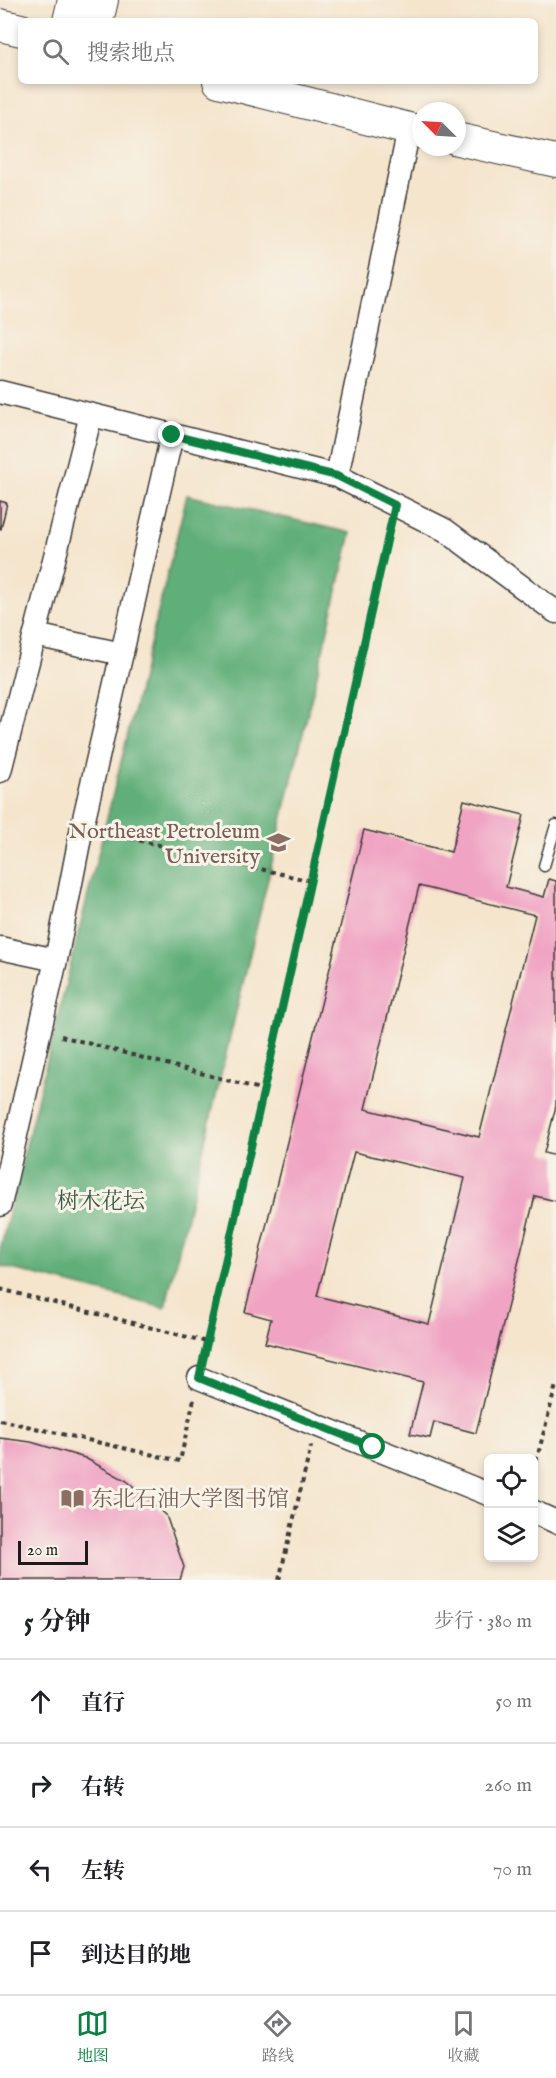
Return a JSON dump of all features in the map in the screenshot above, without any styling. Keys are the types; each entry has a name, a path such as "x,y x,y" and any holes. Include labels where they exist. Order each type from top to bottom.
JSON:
{"main road":[{"path":"70,18 74,0"},
{"path":"98,18 102,0"},
{"path":"0,25 18,29"},
{"path":"231,84 412,129"},
{"path":"466,141 556,160"}],"street":[{"path":"337,476 412,143"},
{"path":"0,392 337,476 445,530 556,612"},
{"path":"0,771 91,415"},
{"path":"0,1205 56,960 82,827 172,435"},
{"path":"35,634 122,654"},
{"path":"0,948 56,960"},
{"path":"199,1378 484,1492"},
{"path":"538,1514 556,1522"}],"lane":[{"path":"544,866 556,825"}],"path":[{"path":"0,1420 180,1461 395,505"},
{"path":"82,827 311,881"},
{"path":"40,1031 264,1090"},
{"path":"0,1289 207,1342"},
{"path":"538,1455 556,1385"},
{"path":"279,1580 316,1426"}],"green space":[{"name":"树木花坛","path":"187,495 351,533 165,1308 0,1266 0,1250"}],"building":[{"path":"0,501 7,503 1,529 0,529"},
{"path":"464,800 524,815 506,887 544,897 549,879 556,881 556,1106 544,1153 556,1156 556,1201 535,1196 476,1433 434,1422 430,1438 410,1434 423,1382 265,1343 271,1319 245,1312 364,830 451,852","holes":["419,886 535,915 479,1137 365,1109","354,1152 465,1178 429,1324 317,1296"]},
{"name":"东北石油大学图书馆","path":"0,1438 31,1442 85,1458 127,1481 166,1515 184,1567 180,1580 0,1580"}],"place":[{"name":"Northeast Petroleum University","path":"278,843"},
{"name":"东北石油大学图书馆","path":"73,1498"}],"route":[{"path":"172,435 337,476 395,505 199,1378 373,1447"}]}
